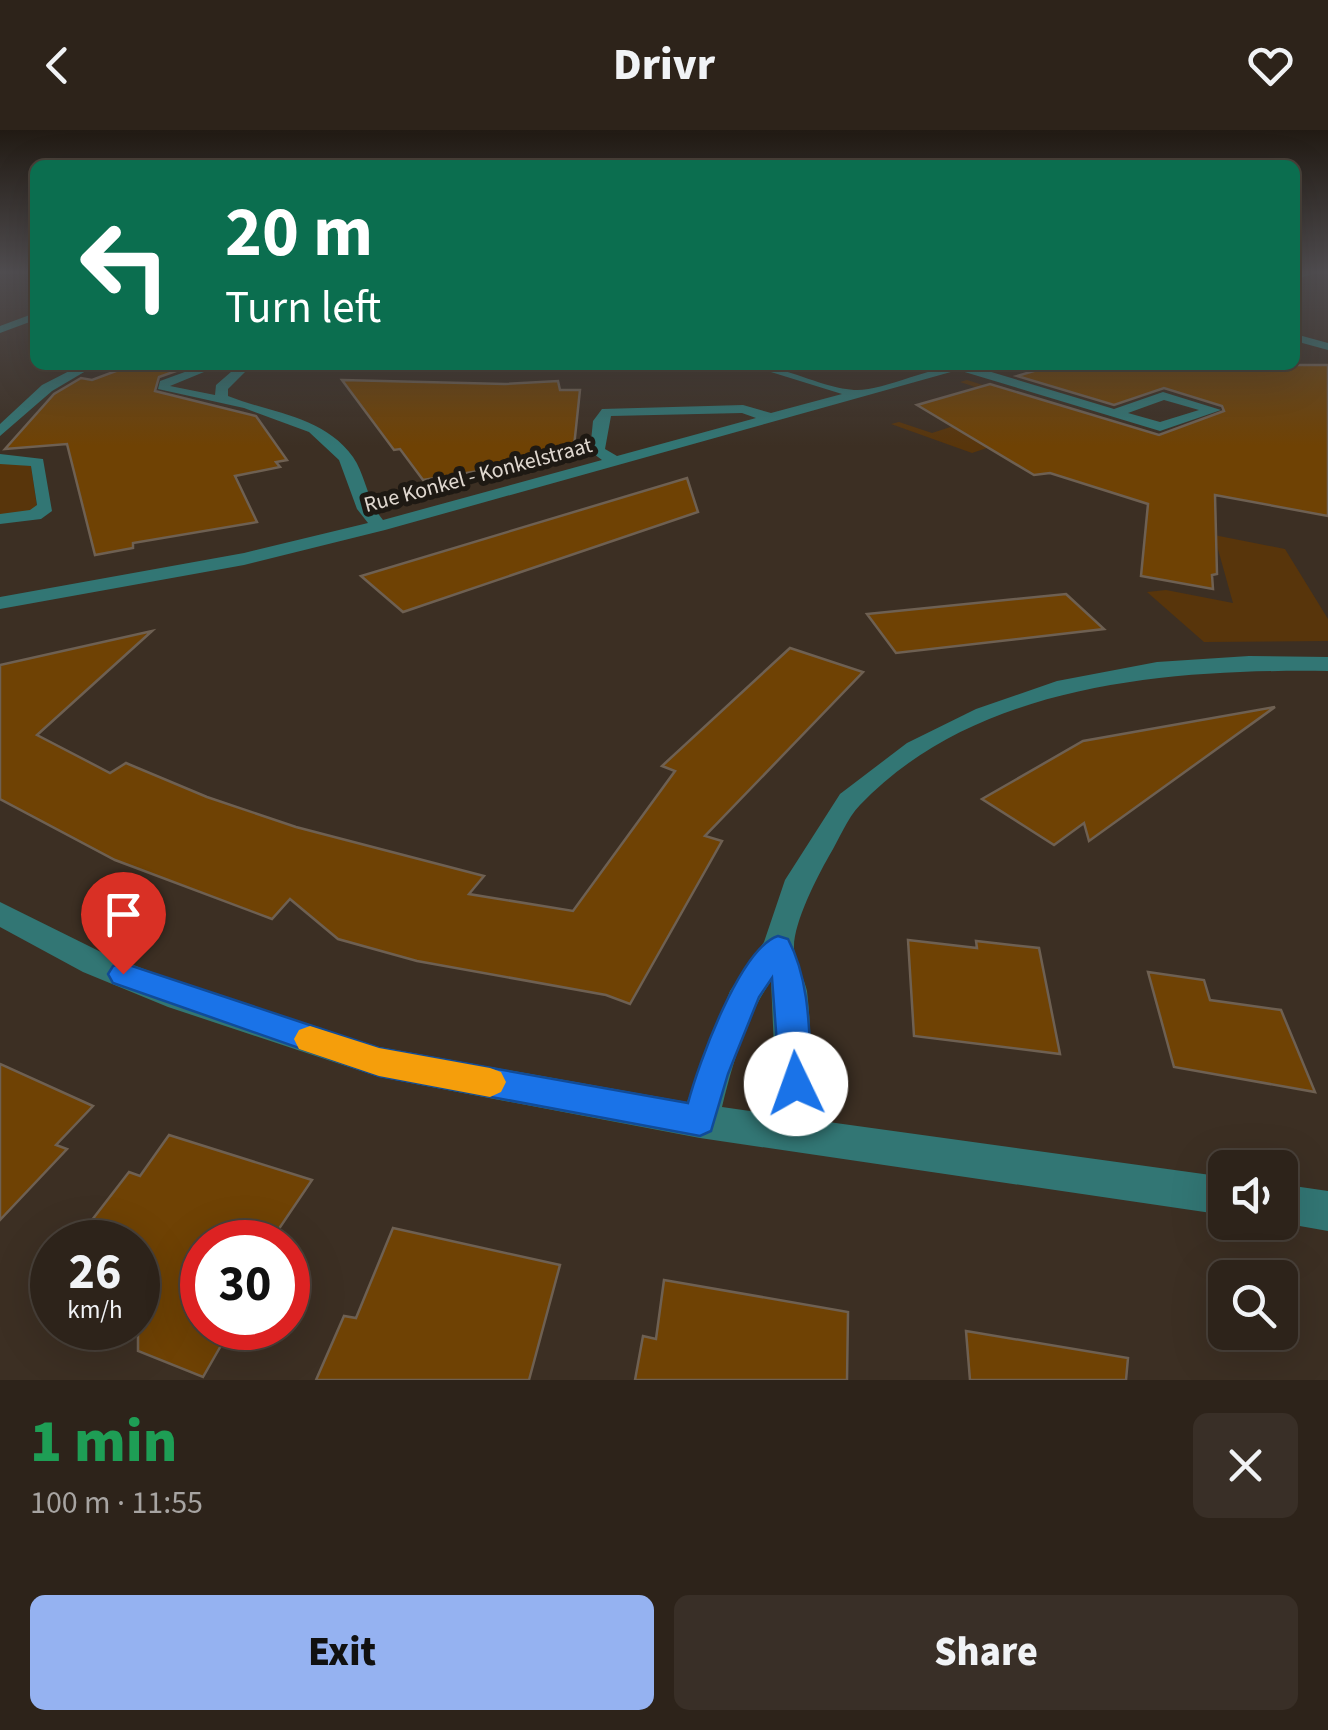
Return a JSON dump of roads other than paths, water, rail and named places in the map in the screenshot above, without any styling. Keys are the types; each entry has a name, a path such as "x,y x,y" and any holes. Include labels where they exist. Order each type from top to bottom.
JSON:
{"street":[{"path":"1300,338 1325,342"},
{"path":"0,432 34,398 82,370"},
{"path":"201,370 164,384 164,389 300,422 328,438 346,458 365,509 379,526"},
{"path":"230,402 222,398 222,388 241,370"},
{"path":"771,370 856,395"},
{"name":"Rue Konkel - Konkelstraat","path":"0,603 244,559 379,526 946,370"},
{"path":"974,370 1160,427 1214,410 1163,396 1118,412"},
{"path":"616,461 596,451 600,420 607,412 743,410 771,418"},
{"path":"0,460 38,462 46,507 35,514 0,519"},
{"path":"700,1120 712,1074 746,991 778,947 800,880 849,800 916,748 984,714 1065,686 1157,668 1328,664"},
{"path":"0,913 94,963 146,984 379,1062 700,1120 1208,1194"},
{"path":"778,947 790,989 796,1135"},
{"path":"1298,1207 1328,1211"}]}
